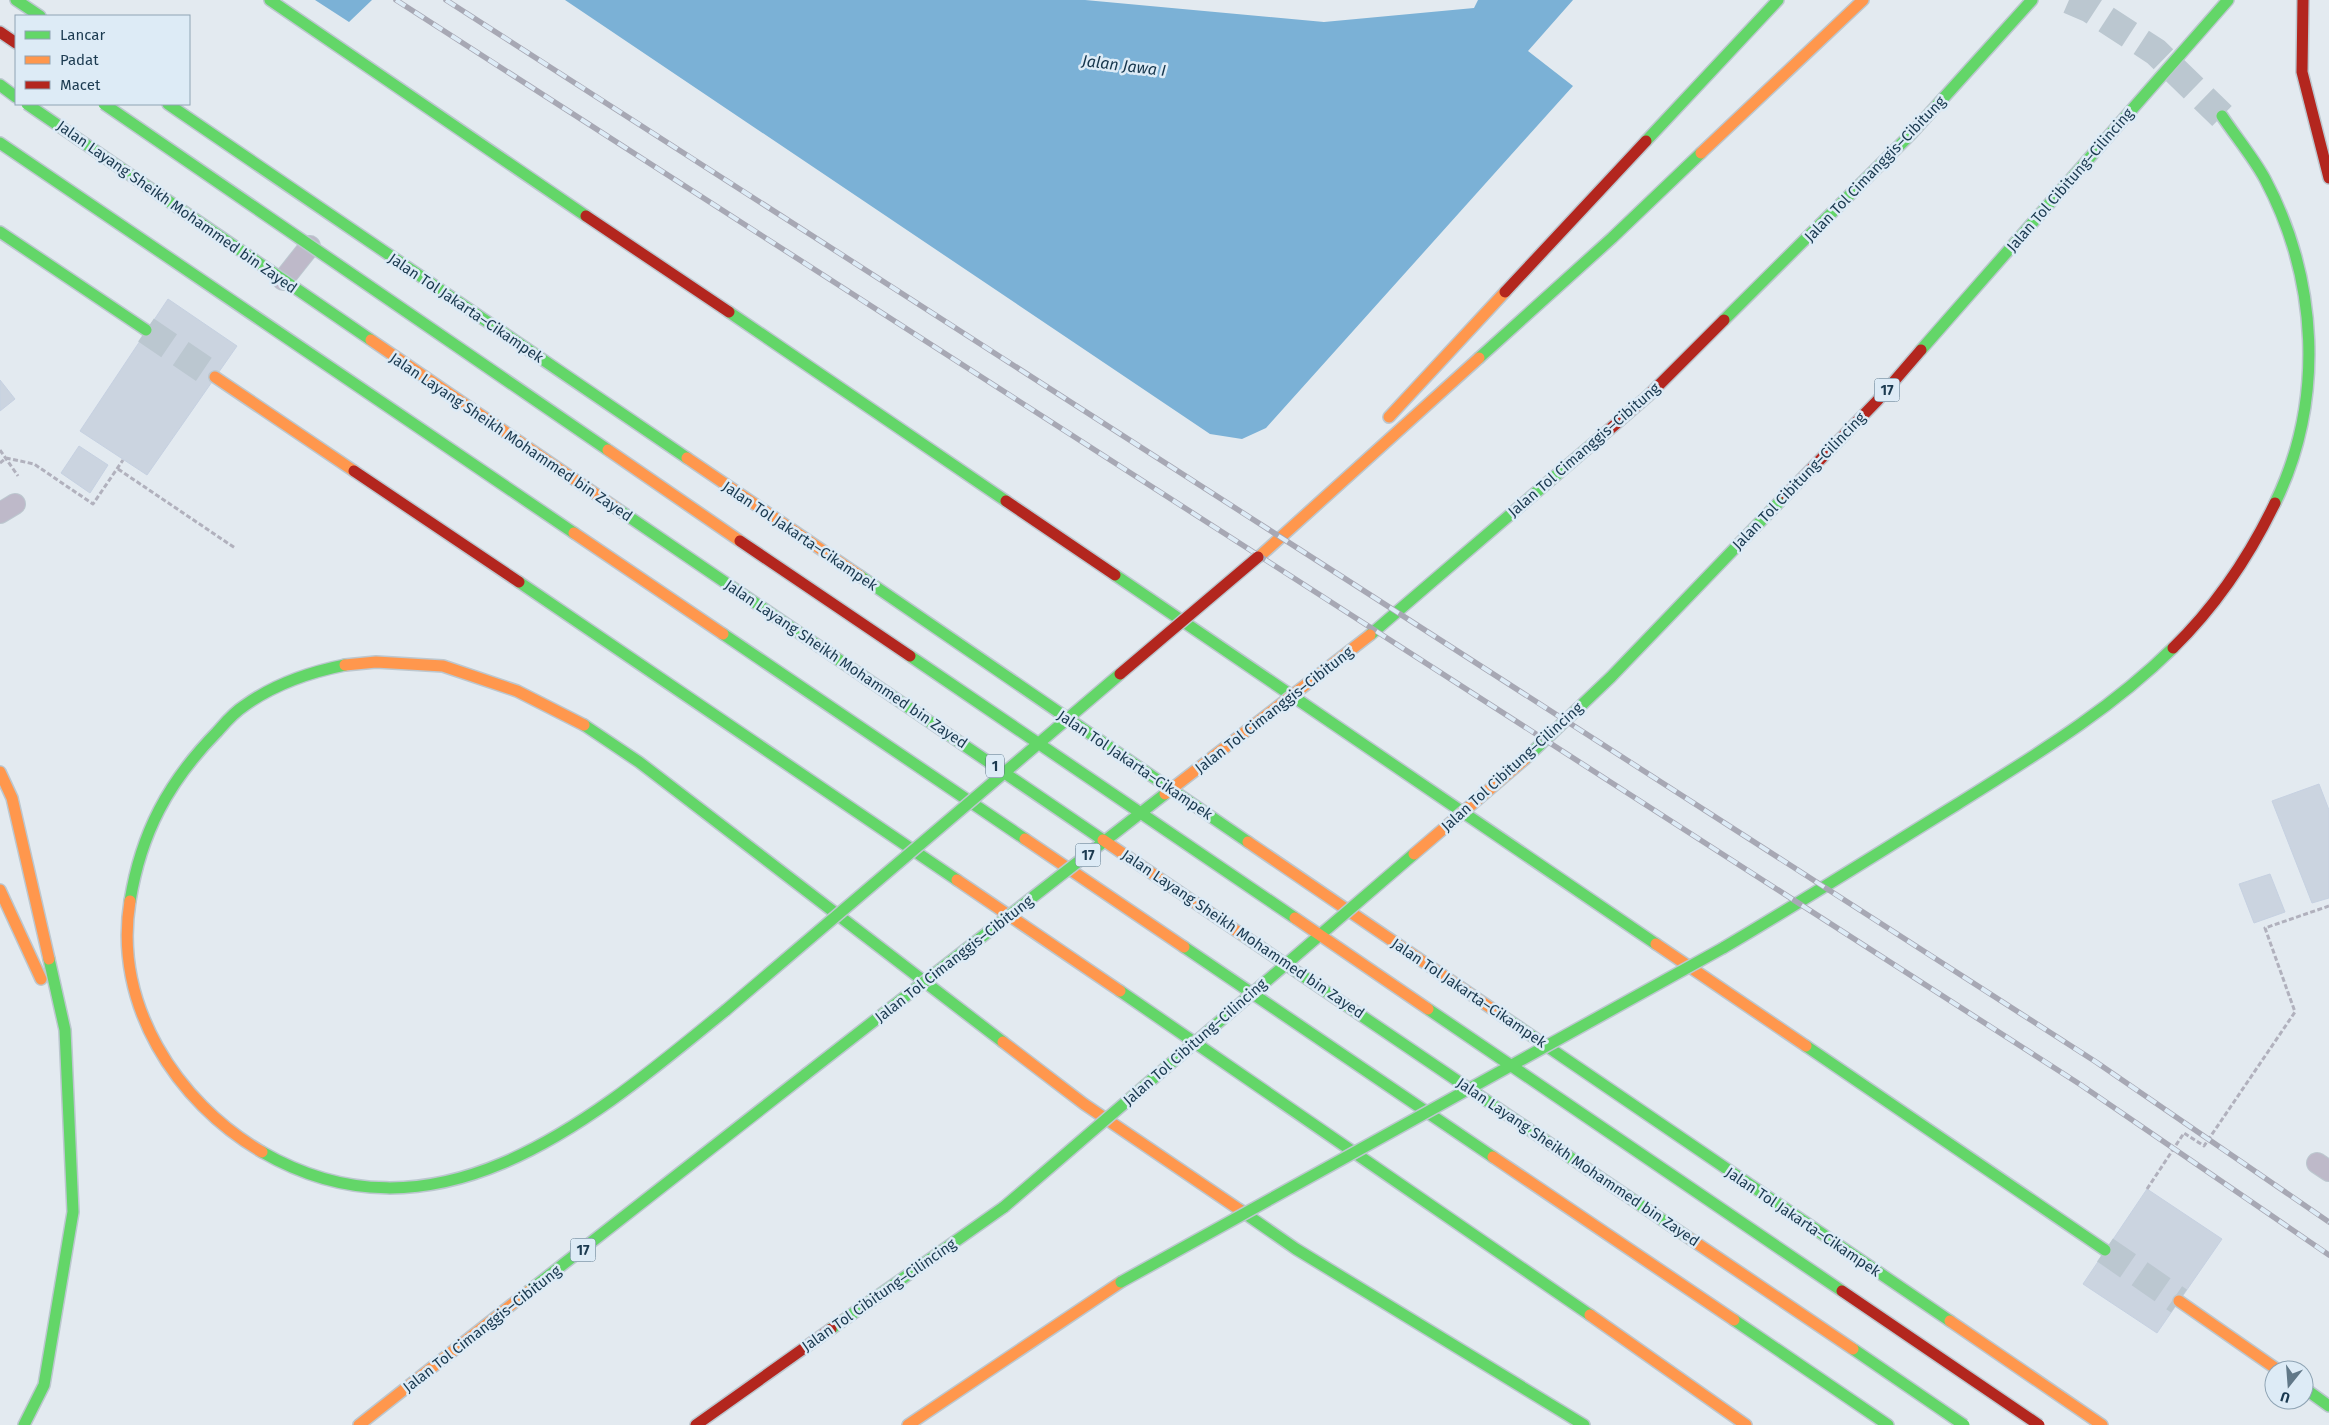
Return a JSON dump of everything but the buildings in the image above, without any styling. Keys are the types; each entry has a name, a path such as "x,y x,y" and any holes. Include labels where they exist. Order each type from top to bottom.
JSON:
{"highway":[{"path":"16,0 38,15"},
{"path":"270,0 2105,1250"},
{"path":"1382,424 1778,0"},
{"path":"1584,1425 1296,1249 1092,1110 910,972 748,845 639,762 566,714 505,685 438,665 363,662 299,676 244,705 199,751 166,794 144,843 130,896 126,949 136,998 154,1043 179,1082 210,1117 252,1148 297,1170 350,1185 402,1188 457,1180 514,1160 573,1128 629,1089 726,1010 1259,557 1612,238 1862,0"},
{"name":"Jalan Tol Cimanggis–Cibitung","path":"359,1425 1370,635 1648,396 1911,134 2032,0"},
{"name":"Jalan Tol Cibitung–Cilincing","path":"696,1425 1004,1207 1524,759 1610,677 1877,401 2228,0"},
{"path":"2303,0 2302,72 2329,178"},
{"path":"0,32 15,42"},
{"path":"0,85 15,96"},
{"name":"Jalan Layang Sheikh Mohammed bin Zayed","path":"28,105 1964,1425"},
{"path":"105,105 2039,1425"},
{"name":"Jalan Tol Jakarta–Cikampek","path":"169,105 2102,1425"},
{"path":"908,1425 1121,1282 1723,948 1798,904 2089,720 2151,671 2200,623 2243,565 2276,506 2299,442 2311,367 2306,307 2292,244 2264,178 2222,116"},
{"path":"0,143 1888,1425"},
{"path":"0,232 146,330"},
{"path":"215,377 748,737 1501,1252 1746,1425"},
{"path":"1259,557 1356,452"},
{"path":"0,772 12,798 65,1030 72,1212 44,1385 24,1425"},
{"path":"0,890 65,1030"},
{"path":"2179,1301 2264,1360"},
{"path":"2314,1395 2329,1406"}],"lane":[{"path":"283,280 310,246"}],"path":[{"path":"0,463 6,458 34,464 93,504 124,460"},
{"path":"118,468 236,548"},
{"path":"2147,1189 2184,1133 2204,1146 2295,1012 2265,928 2329,906"}],"water":[{"path":"315,0 372,0 349,22"},
{"name":"Jalan Jawa I","path":"565,0 1085,0 1324,22 1474,8 1478,0 1573,0 1528,51 1573,86 1266,428 1242,439 1210,434"}],"tunnel":[{"path":"2069,0 2090,9 2156,52 2222,116"},
{"path":"146,330 215,377"},
{"path":"2105,1250 2179,1301"}],"railway":[{"path":"396,0 2081,1085 2329,1255"},
{"path":"446,0 2096,1062 2329,1222"}],"traffic: fast":[{"path":"16,0 38,15"},
{"path":"270,0 586,216"},
{"path":"1646,141 1778,0"},
{"path":"1724,320 1911,134 2032,0"},
{"path":"1921,350 2228,0"},
{"path":"0,85 15,96"},
{"path":"28,105 371,340"},
{"path":"105,105 608,450"},
{"path":"169,105 687,458"},
{"path":"2222,116 2265,179 2283,217 2296,257 2305,298 2309,340 2308,382 2302,423 2291,464 2275,503"},
{"path":"0,143 574,533"},
{"path":"1479,358 1612,238 1701,153"},
{"path":"0,232 146,330"},
{"path":"729,312 1006,501"},
{"path":"1370,635 1610,429"},
{"path":"1525,759 1611,677 1786,495"},
{"path":"619,510 1103,840"},
{"path":"1115,575 1656,944"},
{"path":"860,576 1248,842"},
{"path":"519,582 957,880"},
{"path":"723,634 1025,839"},
{"path":"1723,948 2041,751 2122,693 2173,648"},
{"path":"910,656 1295,918"},
{"path":"130,901 141,853 159,810 184,770 226,722 255,698 279,686 319,671 345,665"},
{"path":"726,1010 1120,674"},
{"path":"584,725 639,762 1003,1042"},
{"path":"806,1074 1165,794"},
{"path":"1004,1207 1414,854"},
{"path":"1244,936 1689,1238"},
{"path":"1184,947 1493,1157"},
{"path":"1121,1282 1723,948"},
{"path":"24,1425 44,1385 73,1212 65,1030 49,959"},
{"path":"1120,991 1590,1315"},
{"path":"1428,1009 1842,1291"},
{"path":"262,1152 327,1180 391,1188 452,1180 511,1159 568,1129 623,1092 726,1010"},
{"path":"1504,1017 1950,1321"},
{"path":"1806,1046 2105,1250"},
{"path":"529,1291 806,1074"},
{"path":"831,1329 1004,1207"},
{"path":"1240,1210 1296,1249 1584,1425"},
{"path":"1734,1320 1888,1425"},
{"path":"1853,1349 1964,1425"},
{"path":"2314,1395 2329,1406"}],"traffic: slow":[{"path":"1701,153 1863,0"},
{"path":"1389,417 1505,292"},
{"path":"371,340 619,510"},
{"path":"1260,556 1479,358"},
{"path":"215,377 354,471"},
{"path":"608,450 740,541"},
{"path":"687,458 860,576"},
{"path":"574,533 723,634"},
{"path":"1165,794 1370,635"},
{"path":"345,665 376,662 443,666 517,691 584,725"},
{"path":"1414,854 1525,759"},
{"path":"0,772 12,798 49,959"},
{"path":"1025,839 1184,947"},
{"path":"1103,840 1244,936"},
{"path":"1248,842 1504,1017"},
{"path":"957,880 1120,991"},
{"path":"0,890 41,979"},
{"path":"130,901 127,939 131,977 142,1012 157,1046 178,1078 203,1106 231,1131 262,1152"},
{"path":"1295,918 1428,1009"},
{"path":"1656,944 1806,1046"},
{"path":"1003,1042 1084,1104 1240,1210"},
{"path":"1493,1157 1734,1320"},
{"path":"1689,1238 1853,1349"},
{"path":"908,1425 1121,1282"},
{"path":"359,1425 529,1291"},
{"path":"2179,1301 2264,1360"},
{"path":"1590,1315 1746,1425"},
{"path":"1950,1321 2102,1425"}],"traffic: jam":[{"path":"2303,0 2302,72 2329,178"},
{"path":"0,32 15,42"},
{"path":"1505,292 1646,141"},
{"path":"586,216 729,312"},
{"path":"1610,429 1648,396 1724,320"},
{"path":"1786,495 1877,401 1921,350"},
{"path":"354,471 519,582"},
{"path":"1006,501 1115,575"},
{"path":"2173,648 2217,598 2243,562 2275,503"},
{"path":"740,541 910,656"},
{"path":"1120,674 1258,557"},
{"path":"1842,1291 2039,1425"},
{"path":"696,1425 831,1329"}]}
